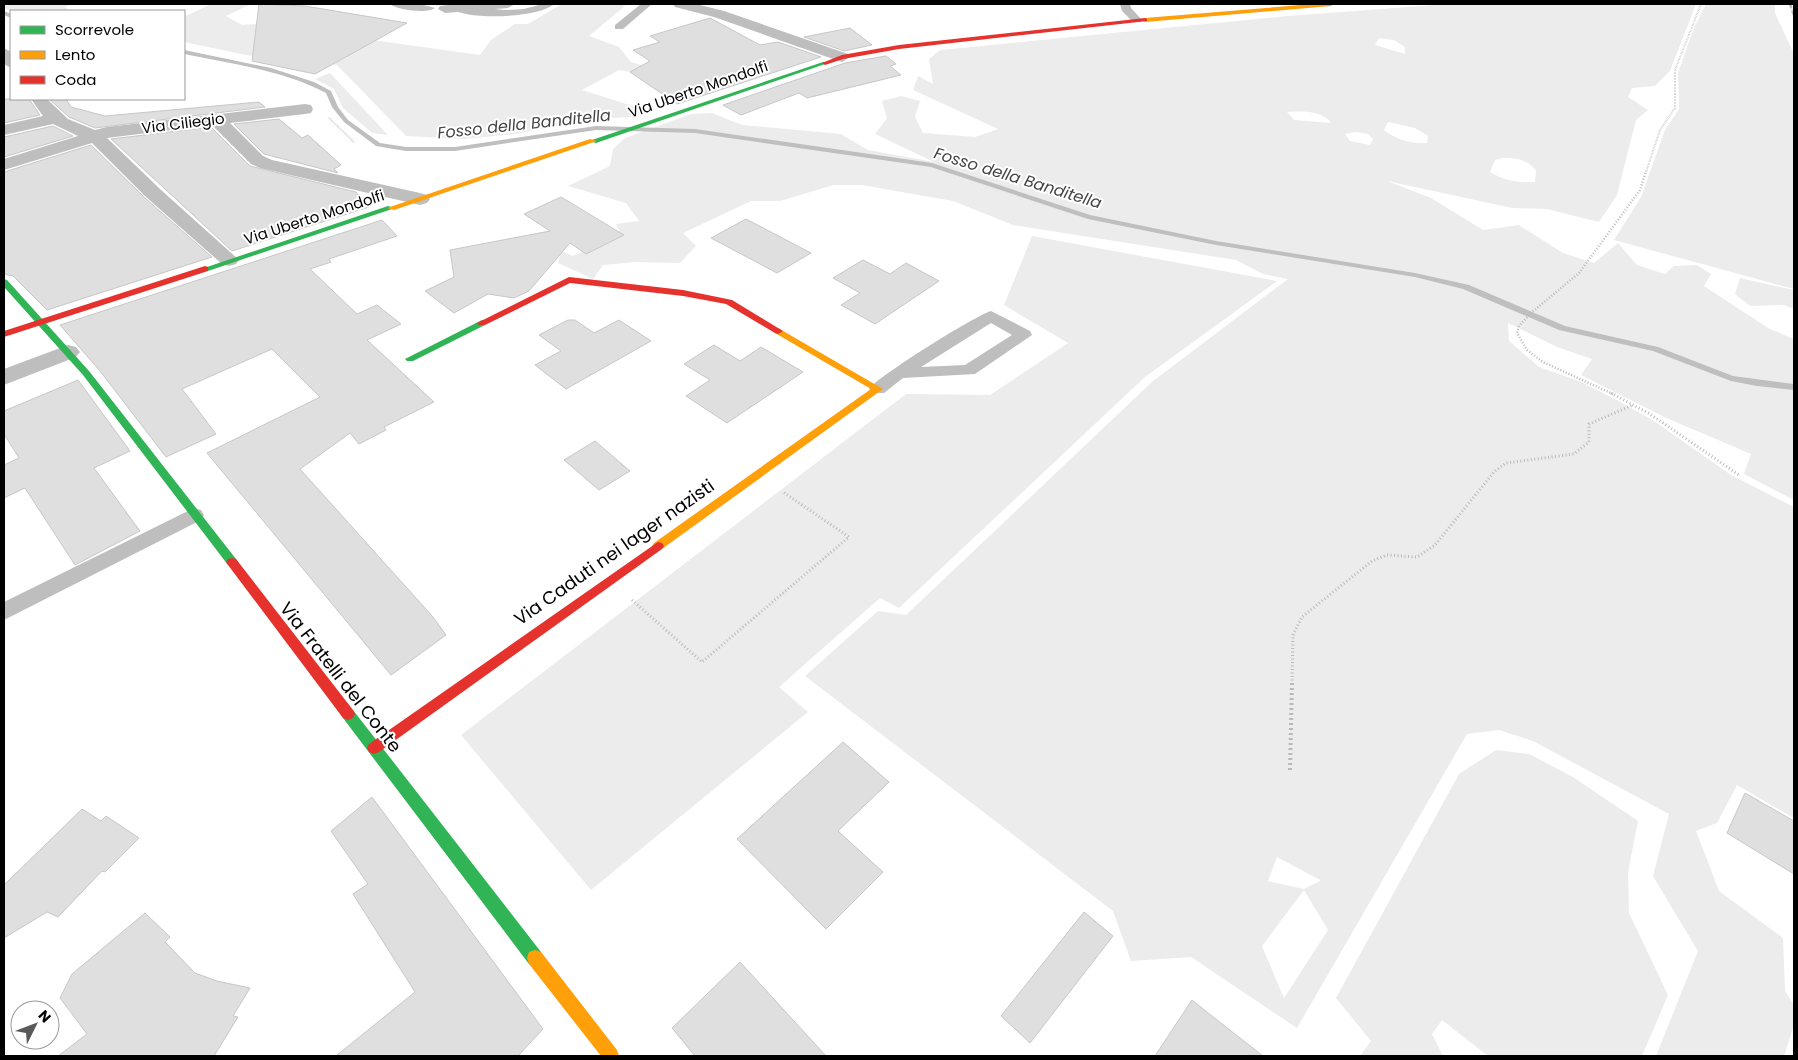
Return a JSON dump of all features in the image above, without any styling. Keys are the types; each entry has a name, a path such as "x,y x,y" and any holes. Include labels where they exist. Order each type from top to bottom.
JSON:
{"street":[{"path":"450,9 508,4"},
{"path":"680,4 719,14 842,57"},
{"name":"Via Uberto Mondolfi","path":"4,334 426,197 842,57 908,46 1137,20 1331,4"},
{"path":"40,100 55,118 96,137 153,193 229,260"},
{"name":"Via Ciliegio","path":"4,165 107,132 306,109"},
{"path":"4,130 55,118"},
{"path":"216,119 257,160 266,164 426,197"},
{"path":"410,359 569,280 683,293 730,302 878,389"},
{"name":"Via Fratelli del Conte","path":"4,282 68,352 611,1056"},
{"path":"4,377 68,352"},
{"name":"Via Caduti nei lager nazisti","path":"374,748 878,389"}],"lane":[{"path":"395,4 430,8"},
{"path":"450,9 500,14 533,12 549,4"},
{"path":"620,27 647,4"},
{"path":"1125,4 1126,9 1137,20"},
{"name":"Via Caduti nei lager nazisti","path":"878,389 899,373 992,316 1024,336 969,370 899,373"},
{"path":"4,612 194,515"}],"path":[{"path":"1701,4 1675,70 1674,108 1660,130 1640,190 1579,273 1531,313 1519,326 1517,334 1527,350 1543,362 1590,382 1650,414 1739,475"},
{"path":"306,109 323,112 355,143"},
{"path":"1290,770 1293,635 1302,616 1372,560 1387,555 1417,556 1435,545 1494,472 1506,463 1574,454 1589,442 1589,424 1633,405"},
{"path":"629,598 702,662 849,536 775,486"}],"shaded area":[{"path":"4,4 72,4 65,7 69,10 10,10 4,8"},
{"path":"211,4 251,4 226,16 242,25 257,24 480,55 491,40 515,24 528,24 562,4 626,5 589,36 619,47 631,62 667,73 657,77 619,70 582,90 649,111 632,117 592,119 515,134 464,139 406,136 337,65 264,51 251,56 185,42 185,17"},
{"path":"1448,4 1696,4 1670,71 1655,86 1632,88 1628,97 1648,110 1636,120 1617,195 1599,222 1547,209 1512,208 1387,181 1431,198 1483,230 1519,225 1563,253 1594,263 1618,243 1637,265 1665,274 1674,266 1697,265 1711,274 1704,286 1768,328 1794,339 1794,500 1744,474 1751,454 1664,417 1581,375 1592,359 1557,347 1508,323 1509,341 1539,367 1582,382 1622,403 1654,421 1731,475 1794,507 1794,818 1737,785 1717,823 1696,831 1719,891 1783,938 1785,991 1794,1005 1794,1025 1784,1056 1656,1056 1698,951 1653,876 1669,814 1533,741 1499,730 1467,734 1297,1028 1191,957 1131,961 1113,911 805,676 878,611 906,615 1153,381 1288,279 1263,274 1236,260 1013,225 953,201 862,185 834,185 780,201 751,201 683,233 696,246 680,263 636,262 603,265 593,279 558,263 561,251 573,256 621,235 616,224 639,221 626,203 568,186 610,166 613,149 625,138 691,114 712,113 742,125 841,134 868,150 934,162 875,134 887,118 882,101 901,96 920,101 915,117 923,133 975,137 998,129 913,90 918,76 933,84 929,59 940,50 1288,16","holes":["1379,38 1394,40 1405,47 1405,54 1375,45","1287,112 1317,114 1323,116 1331,123 1294,120","1388,122 1415,128 1428,136 1427,143 1404,141 1384,130","1356,132 1368,134 1373,139 1370,145 1350,141 1345,134","1503,158 1517,159 1529,163 1536,170 1535,182 1512,181 1490,172 1495,160","1277,857 1320,880 1304,889 1268,881","1304,890 1328,930 1284,998 1262,946"]},
{"path":"1706,4 1775,4 1775,13 1794,54 1794,289 1614,240 1641,197 1665,130 1679,109 1678,73 1694,28"},
{"path":"330,73 388,135 372,133 343,108 334,89 315,79"},
{"path":"1032,236 1277,281 1145,377 899,608 880,598 779,687 808,712 591,890 461,735 906,394 990,395 1068,343 1004,305"},
{"path":"1740,278 1794,290 1794,309 1784,305 1750,306 1735,294"},
{"path":"1496,750 1529,754 1573,777 1638,821 1628,872 1629,913 1668,995 1642,1056 1488,1056 1442,1020 1432,1034 1443,1056 1360,1056 1371,1041 1336,998 1459,774"}],"building":[{"path":"259,4 305,6 407,23 315,74 252,61"},
{"path":"710,18 760,45 778,42 821,57 677,104 630,72 650,61 633,50 660,42 650,36"},
{"path":"850,28 872,45 844,51 804,37"},
{"path":"886,56 896,64 890,66 901,75 807,98 799,93 741,115 723,105 845,63"},
{"path":"4,99 30,100 40,115 4,123"},
{"path":"50,100 67,100 71,107 105,116 259,102 265,107 95,128 69,117"},
{"path":"279,119 302,138 308,135 341,165 334,169 338,173 264,154 234,124"},
{"path":"53,126 73,136 4,157 4,137"},
{"path":"211,127 250,166 356,192 369,207 232,251 111,139"},
{"path":"91,145 145,198 212,257 47,310 13,276 4,274 4,172"},
{"path":"561,197 624,235 586,254 570,243 529,291 514,298 488,294 454,313 425,291 454,277 450,250 550,231 524,214"},
{"path":"746,219 811,253 777,273 711,238"},
{"path":"382,220 397,236 329,259 331,262 310,269 357,314 377,305 401,324 367,340 434,402 384,427 386,430 359,444 350,433 300,469 433,617 446,635 391,675 207,453 320,397 272,349 182,389 216,434 166,457 100,371 60,325"},
{"path":"863,260 890,274 906,263 939,281 875,324 841,305 860,293 833,278"},
{"path":"568,320 575,320 594,333 619,320 651,341 566,389 535,365 561,351 539,335"},
{"path":"714,345 740,361 761,347 803,372 727,423 686,396 710,380 684,364"},
{"path":"78,380 130,451 94,468 140,531 75,565 25,488 4,498 4,465 19,458 4,434 4,411"},
{"path":"595,441 630,471 599,490 564,460"},
{"path":"843,742 889,782 838,831 883,872 826,929 737,839"},
{"path":"1745,793 1794,821 1794,874 1727,833"},
{"path":"372,797 543,1029 518,1056 336,1056 415,992 353,894 368,884 331,831"},
{"path":"82,809 101,821 106,816 139,838 105,872 102,871 58,917 47,912 4,938 4,885"},
{"path":"1084,912 1113,936 1030,1043 1001,1016"},
{"path":"145,913 170,937 165,942 195,973 217,981 250,988 233,1016 238,1017 214,1056 58,1056 87,1034 60,998 72,974"},
{"path":"740,962 826,1056 695,1056 672,1028"},
{"path":"1192,1000 1212,1016 1263,1056 1155,1056"}],"waterway":[{"name":"Fosso della Banditella","path":"4,13 10,16"},
{"name":"Fosso della Banditella","path":"185,52 271,70 312,83 329,92 335,107 346,121 378,145 406,149 455,149 596,128 695,131 932,165 1088,217 1216,243 1415,275 1466,287 1562,328 1655,349 1731,378 1794,387"}],"railway":[{"path":"1790,4 1794,16"}],"traffic: fast":[{"path":"593,141 825,63"},
{"path":"205,269 391,208"},
{"path":"4,282 86,373 232,562"},
{"path":"410,359 482,323"},
{"path":"348,714 535,958"}],"traffic: slow":[{"path":"1145,20 1331,4"},
{"path":"391,208 593,141"},
{"path":"658,546 878,389 778,331"},
{"path":"535,958 611,1056"}],"traffic: jam":[{"path":"825,63 842,57 899,47 1145,20"},
{"path":"4,334 205,269"},
{"path":"482,323 569,280 683,293 729,302 778,331"},
{"path":"374,748 658,546"},
{"path":"232,562 348,714"}]}
